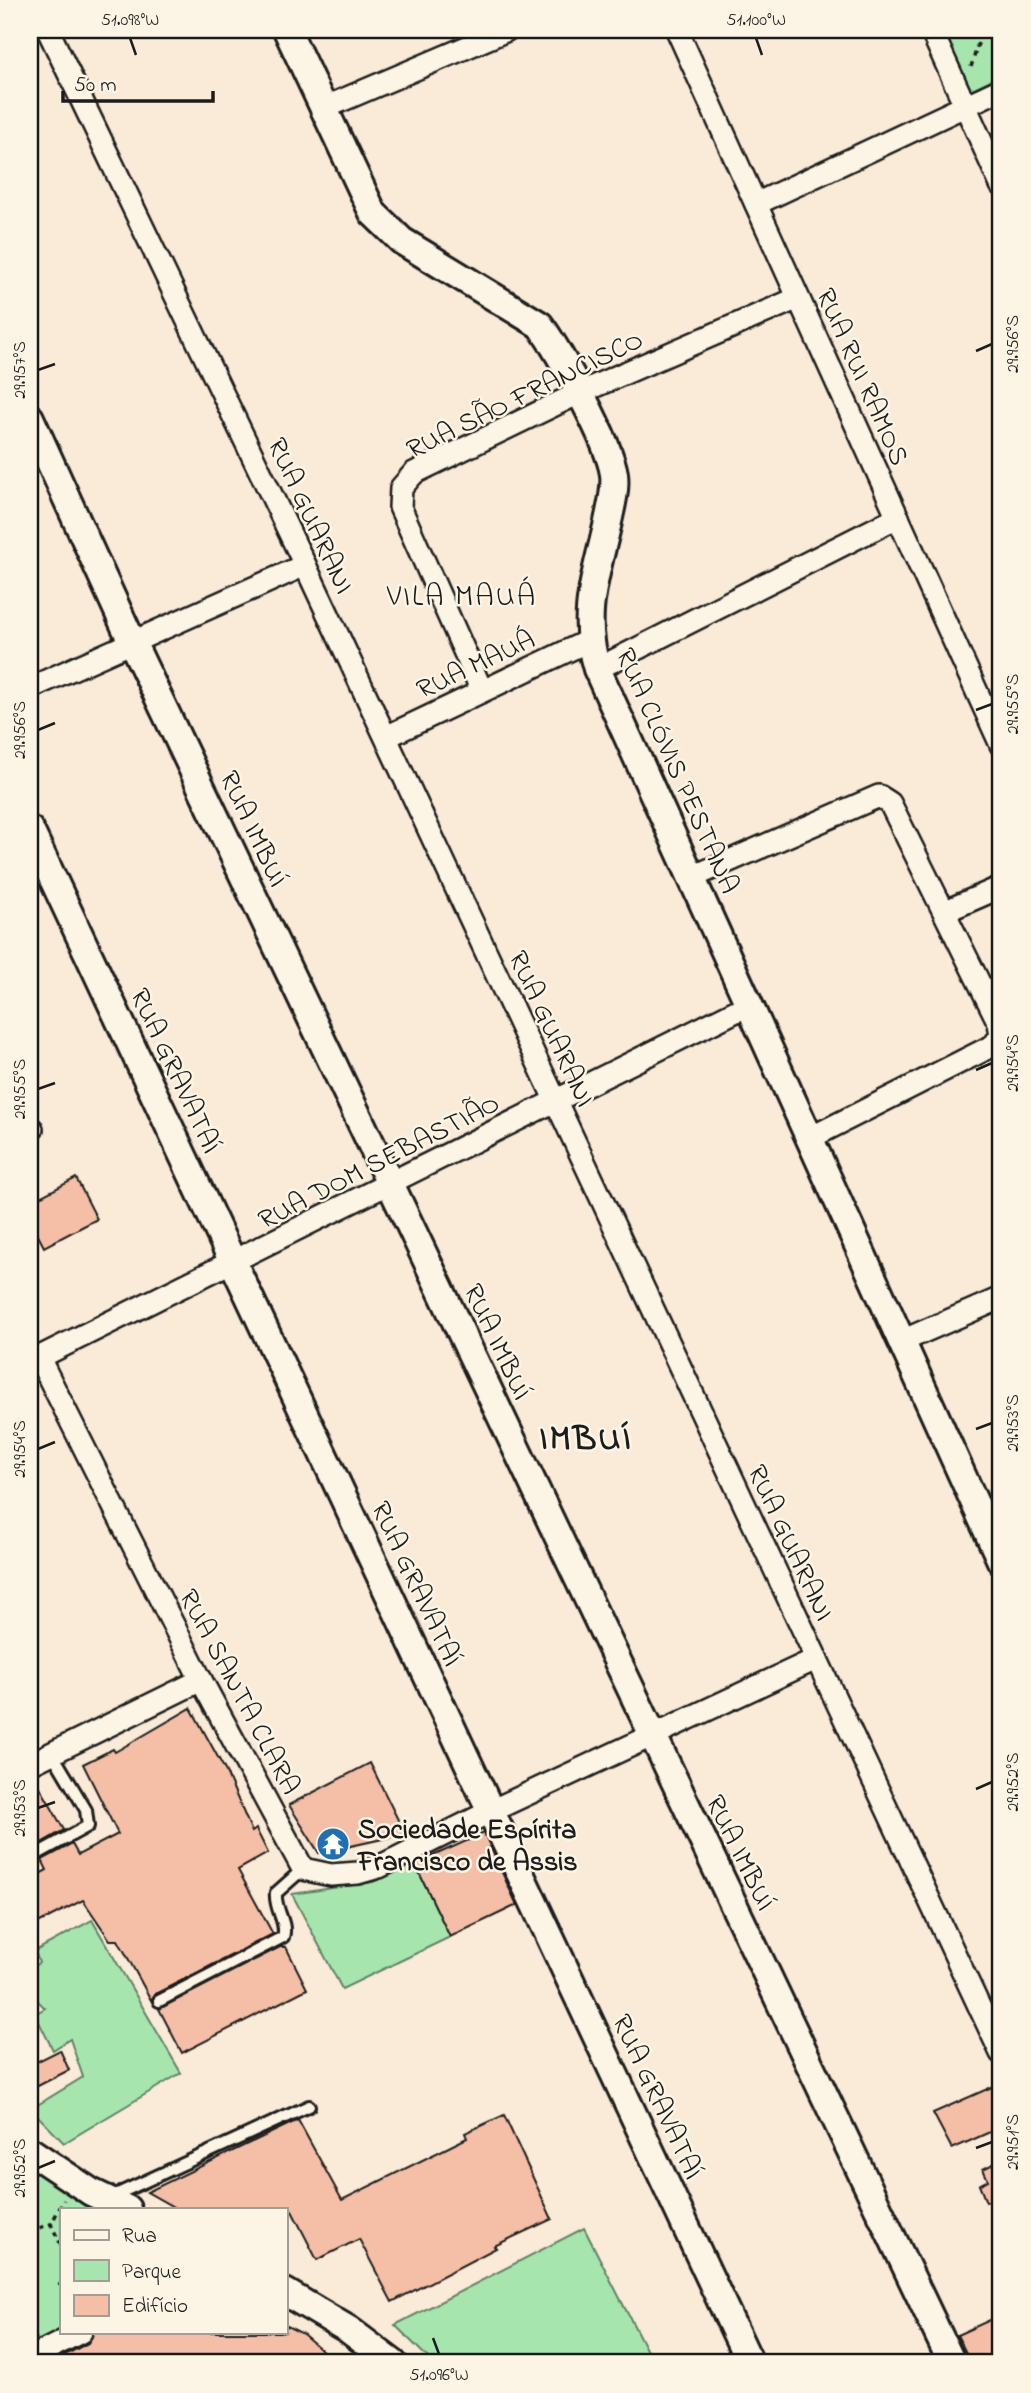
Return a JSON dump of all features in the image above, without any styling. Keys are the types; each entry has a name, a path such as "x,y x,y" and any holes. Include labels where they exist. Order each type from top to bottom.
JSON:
{"street":[{"name":"RUA GUARANI","path":"48,30 305,565 1001,2053"},
{"name":"RUA CLÓVIS PESTANA","path":"287,30 373,213 384,227 540,325 555,345 608,454 614,475 613,496 588,614 589,641 597,669 1001,1559"},
{"path":"324,108 507,30"},
{"name":"RUA RUI RAMOS","path":"677,30 1001,745"},
{"path":"931,30 1001,185"},
{"path":"756,204 1001,89"},
{"name":"RUA SÃO FRANCISCO","path":"482,691 400,507 401,488 414,473 579,393 799,298"},
{"name":"RUA IMBUÍ","path":"30,418 132,642 952,2363"},
{"path":"597,669 898,517"},
{"path":"30,688 305,565"},
{"name":"RUA MAUÁ","path":"386,737 589,641"},
{"path":"690,878 878,796 890,803 946,911 999,1023 1001,1035 995,1045 810,1138"},
{"name":"RUA GRAVATAÍ","path":"30,830 750,2363"},
{"path":"946,911 1001,887"},
{"name":"RUA DOM SEBASTIÃO","path":"34,1360 233,1264 750,1004"},
{"path":"902,1341 1001,1298"},
{"name":"RUA SANTA CLARA","path":"34,1360 303,1869"},
{"path":"303,1869 331,1875 358,1873 379,1867 491,1811 816,1659"},
{"path":"30,1764 201,1680"},
{"path":"30,2151 117,2204"},
{"path":"287,2293 349,2330 393,2363"},
{"path":"30,2358 77,2334"}],"lane":[{"path":"30,1858 88,1826 86,1810 52,1753"},
{"path":"159,2001 283,1937 285,1928 274,1903 275,1893 303,1869"},
{"path":"117,2204 309,2106"}],"path":[{"path":"971,67 982,30"},
{"path":"60,2208 68,2194"},
{"path":"30,2231 51,2224 60,2208"},
{"path":"51,2224 60,2243"}],"green space":[{"path":"944,30 1001,30 1001,75 970,90"},
{"path":"415,1864 450,1937 342,1989 292,1894 373,1882"},
{"path":"92,1920 181,2073 64,2143 31,2109 83,2077 70,2039 53,2050 35,2014 45,2008 30,1993 30,1968 39,1963 35,1951"},
{"path":"30,2169 94,2208 60,2208 60,2332 39,2343 30,2324"},
{"path":"584,2228 653,2363 433,2363 395,2325"}],"building":[{"path":"76,1178 97,1219 44,1247 30,1220 30,1202"},
{"path":"191,1708 226,1772 252,1832 256,1829 268,1853 238,1870 273,1934 155,1994 151,2000 118,1940 110,1940 83,1900 30,1927 30,1879 47,1870 42,1860 72,1844 78,1855 118,1834 83,1764 113,1749 115,1752"},
{"path":"370,1763 405,1834 319,1853 289,1805"},
{"path":"34,1776 64,1830 34,1847 30,1839 30,1777"},
{"path":"484,1833 517,1905 450,1937 415,1864"},
{"path":"280,1947 286,1947 307,1989 182,2053 159,2009"},
{"path":"60,2050 69,2070 30,2090 30,2065"},
{"path":"994,2086 1001,2101 1001,2127 952,2149 933,2113"},
{"path":"504,2115 552,2219 494,2246 496,2248 392,2302 359,2239 317,2260 291,2209 175,2208 147,2192 298,2120 342,2200 467,2138 465,2133"},
{"path":"1001,2160 1001,2208 996,2198 986,2202 979,2185 988,2180 983,2169"},
{"path":"1001,2315 1001,2363 971,2363 957,2335"},
{"path":"287,2326 303,2334 337,2363 68,2363 63,2356 88,2343 93,2334 287,2334"}],"place":[{"name":"Sociedade Espírita Francisco de Assis","path":"333,1844"}],"district":[{"name":"VILA MAUÁ","path":"462,595"},
{"name":"IMBUÍ","path":"586,1437"}]}
